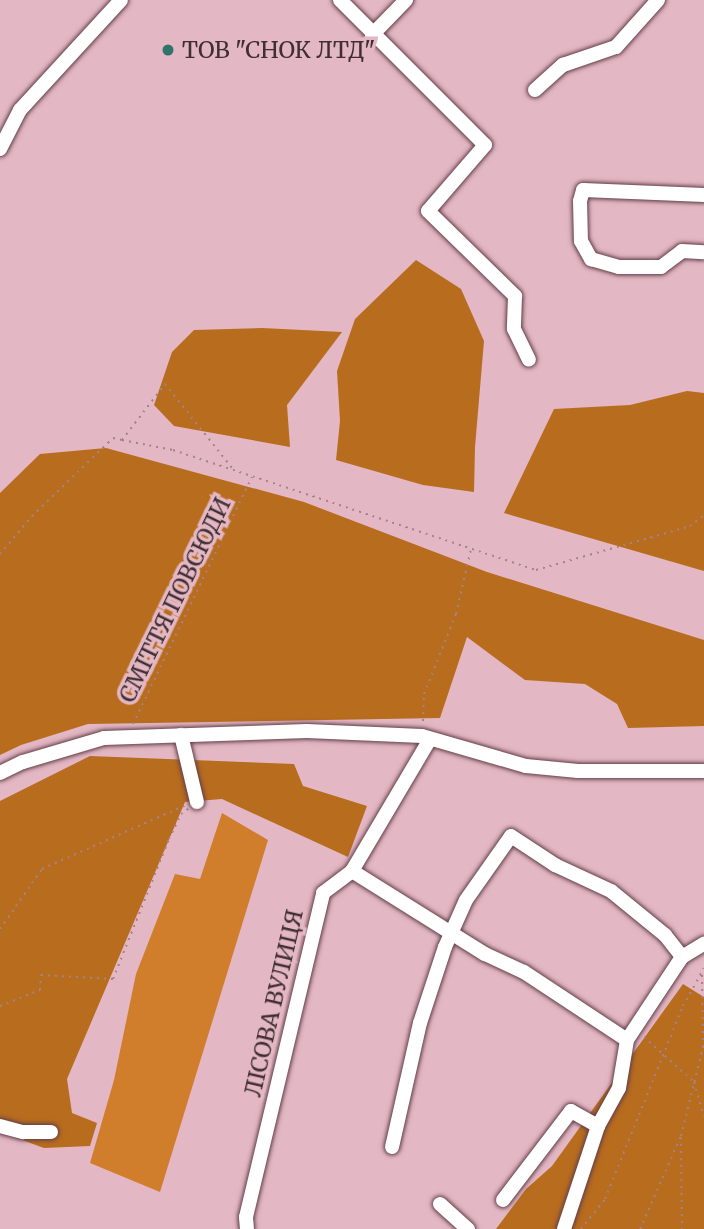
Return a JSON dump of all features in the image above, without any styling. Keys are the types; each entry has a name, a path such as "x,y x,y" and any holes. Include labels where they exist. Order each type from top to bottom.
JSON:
{"street":[{"path":"0,149 20,110 121,0"},
{"path":"340,0 372,35 485,145 428,211 515,296 514,329 529,360"},
{"path":"372,35 406,0"},
{"path":"535,90 564,65 616,47 657,0"},
{"path":"0,119 20,110"},
{"path":"704,195 583,190 580,201 581,241 591,259 619,267 661,267 682,251 704,251"},
{"path":"0,773 23,762 104,738 278,732 426,737 526,766 578,771 704,771"},
{"path":"181,736 197,802"},
{"path":"426,737 352,871 451,933 631,1034"},
{"path":"392,1147 420,1023 451,933 466,900 511,836 555,865 611,891 666,935 682,957"},
{"name":"ЛІСОВА ВУЛИЦЯ","path":"247,1229 246,1217 323,893 352,871"},
{"path":"564,1229 598,1126 619,1088 631,1034 682,957 704,944"},
{"path":"503,1200 571,1111 598,1126"},
{"path":"0,1126 23,1132 51,1132"},
{"path":"440,1204 468,1229"}],"path":[{"path":"122,440 165,384 233,469"},
{"path":"0,554 32,516 113,438 173,450 536,570 690,526 704,514"},
{"name":"СМІТТЯ ПОВСЮДИ","path":"127,737 252,475"},
{"path":"426,737 424,694 456,614 471,548"},
{"path":"0,929 42,869 109,842 168,811 197,802"},
{"path":"0,1006 40,990 41,975 113,978 181,814 197,802"},
{"path":"581,1229 604,1199 683,1006 704,968"},
{"path":"640,1229 681,1136 703,1047 702,973"},
{"path":"631,1034 664,1056 694,1082 704,1117"},
{"path":"681,1136 682,1229"}],"shaded area":[{"path":"416,260 461,289 484,341 474,492 423,485 336,460 340,421 337,371 355,319"},
{"path":"262,328 342,332 287,405 290,447 174,426 154,405 172,352 194,330"},
{"path":"687,391 704,393 704,571 504,513 554,409 630,405"},
{"path":"106,448 304,502 487,572 704,640 704,726 628,728 617,704 585,684 525,680 467,637 440,718 88,724 21,745 0,755 0,493 40,454"},
{"path":"90,756 294,764 303,786 367,806 348,857 222,799 185,802 67,1079 72,1113 97,1123 90,1146 44,1148 0,1132 0,801"},
{"path":"222,813 268,840 160,1192 90,1163 114,1080 136,974 175,874 200,879"},
{"path":"683,984 704,997 704,1229 496,1229 526,1189 552,1166"}],"place":[{"name":"ТОВ \"СНОК ЛТД\"","path":"168,50"}]}
